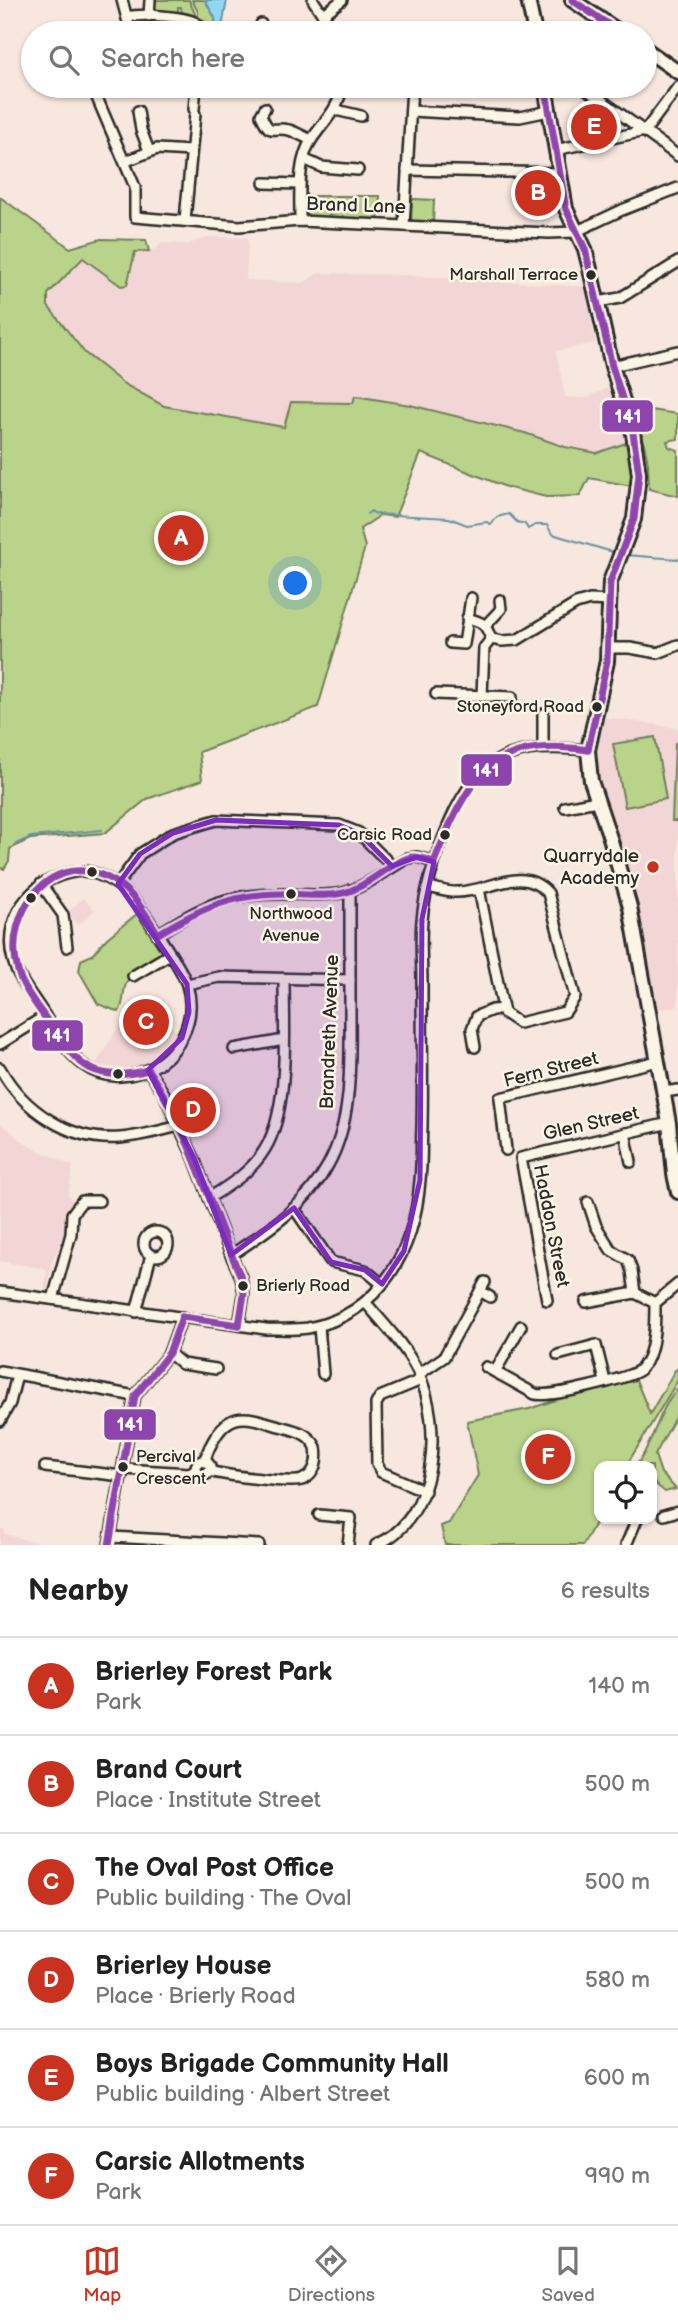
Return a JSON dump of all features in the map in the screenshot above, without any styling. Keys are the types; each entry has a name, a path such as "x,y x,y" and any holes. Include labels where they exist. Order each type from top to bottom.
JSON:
{"main road":[{"path":"528,0 532,21"},
{"path":"572,0 603,21"},
{"path":"657,58 678,72"},
{"path":"547,98 566,209 585,249 612,366 627,408 639,474 634,519 611,582 604,680 588,750 591,781 630,907 659,1061 678,1192"}],"street":[{"path":"122,0 128,21"},
{"path":"149,16 150,0"},
{"path":"313,0 328,21"},
{"path":"324,14 342,0"},
{"path":"132,21 149,16 194,21"},
{"path":"555,150 645,131 678,87"},
{"path":"97,98 126,161 149,151 166,148 191,151"},
{"path":"185,220 195,98"},
{"path":"300,221 299,184 304,159 311,140 336,110 339,98"},
{"path":"404,226 412,98"},
{"path":"599,98 678,156"},
{"path":"265,108 261,115 266,127 272,130 288,130 311,140"},
{"path":"336,110 361,116"},
{"path":"138,111 141,130 149,151"},
{"path":"411,111 520,117 549,111"},
{"path":"304,159 321,167 358,170"},
{"name":"Brand Lane","path":"126,161 135,187 135,217 239,226 300,221 575,232"},
{"path":"407,170 559,173"},
{"path":"264,183 299,184"},
{"path":"575,232 678,188"},
{"path":"598,302 620,298 678,262"},
{"path":"612,366 678,351"},
{"path":"450,643 464,644 471,598"},
{"path":"486,625 501,609 499,600"},
{"path":"491,639 517,640 576,604 590,600 609,601"},
{"path":"467,618 486,625 491,639"},
{"path":"482,696 484,648 491,639"},
{"path":"608,648 630,648 658,653 678,645"},
{"path":"436,694 459,700 482,696 512,697"},
{"path":"543,714 543,747"},
{"path":"0,1292 136,1312 292,1330 319,1326 366,1303 404,1251 415,1216 420,1180 422,919 434,862 462,796 477,777 495,763 511,755 543,747 588,750"},
{"path":"565,807 597,801"},
{"path":"118,884 140,854 173,832 216,820 339,825 359,833 392,866"},
{"path":"158,934 201,907 232,897 342,893 408,858 417,857 434,862"},
{"path":"85,872 105,876 118,884 139,905 187,984 189,1012 182,1038 172,1053 148,1070 115,1076 82,1065 66,1051 13,962 12,929 20,907 41,884 62,874 85,872"},
{"path":"429,887 456,893 517,878 539,884 548,893 575,997 565,1012 519,1023 504,1013 479,889"},
{"path":"41,884 63,915 67,947"},
{"name":"Brandreth Avenue","path":"230,1255 272,1227 294,1208 328,1165 345,1121 350,1065 350,890"},
{"path":"0,926 12,929"},
{"path":"133,976 170,954"},
{"path":"187,984 219,977 350,980"},
{"path":"209,1198 235,1182 266,1148 280,1112 284,979"},
{"path":"475,1046 472,1029 477,1016 482,1012 503,1009"},
{"path":"0,1045 45,1016"},
{"path":"234,1049 284,1040"},
{"name":"Fern Street","path":"506,1150 500,1098 659,1061"},
{"path":"0,1068 11,1088 39,1114 61,1126 87,1135 118,1138 179,1126"},
{"path":"148,1070 163,1092 179,1126 230,1255 242,1277 244,1294 239,1325"},
{"path":"664,1092 678,1090"},
{"name":"Glen Street","path":"521,1158 669,1123"},
{"path":"625,1133 631,1162"},
{"name":"Haddon Street","path":"521,1158 547,1300"},
{"path":"53,1299 71,1234 72,1214 82,1201 99,1201"},
{"path":"588,1202 596,1226 611,1250 628,1260 635,1293"},
{"path":"294,1208 331,1262 365,1270 382,1284"},
{"path":"136,1312 151,1255"},
{"path":"521,1326 491,1369 535,1394 544,1396 585,1388 640,1370 648,1360 655,1303 678,1284"},
{"path":"425,1490 381,1472 377,1464 376,1404 380,1397 420,1377 444,1357 483,1287 490,1297"},
{"path":"586,1302 635,1293 655,1303"},
{"path":"366,1303 412,1362 420,1377 432,1415 432,1456 425,1490 406,1523 388,1540 376,1545"},
{"path":"182,1317 169,1353 135,1396 128,1423 123,1472 110,1541 259,1545"},
{"path":"319,1326 323,1374"},
{"path":"558,1355 596,1345 605,1381"},
{"path":"169,1353 182,1364 216,1369"},
{"path":"0,1371 135,1396"},
{"path":"0,1421 10,1403 17,1375"},
{"path":"196,1470 202,1475 209,1471 222,1475 298,1481 311,1474 315,1468 316,1447 305,1434 250,1417 239,1417 227,1422 206,1454 205,1462 209,1471"},
{"path":"196,1470 198,1463 205,1462"},
{"path":"45,1466 123,1472 189,1473 196,1470"},
{"path":"664,1514 678,1511"},
{"path":"319,1514 351,1518 348,1545"},
{"path":"626,1545 635,1524"}],"highlighted area":[{"path":"216,820 339,825 359,833 392,866 417,857 434,862 422,919 420,1180 404,1251 382,1284 365,1270 331,1262 294,1208 231,1255 194,1158 148,1070 182,1038 189,1012 187,984 118,884 140,854 173,833"}],"shaded area":[{"path":"208,237 248,238 246,280 303,283 318,273 404,275 586,287 595,343 556,351 565,397 588,398 612,385 632,441 597,453 565,447 525,433 410,405 355,396 353,403 292,402 284,427 164,406 124,384 84,352 48,306 48,294 83,258 121,286 135,252 157,249 161,243 189,244"},
{"name":"Quarrydale Academy","path":"604,717 678,728 678,1006 659,1009 625,856 601,792 598,792 595,742"},
{"path":"83,898 95,910 78,925 67,913"},
{"path":"150,1005 158,1019 179,1033 168,1050 142,1067 125,1071 121,1068 107,1069 95,1065 122,1022"},
{"path":"0,1123 29,1146 73,1166 68,1196 77,1205 51,1264 44,1295 47,1269 0,1261"},
{"path":"0,1529 5,1530 4,1534 35,1542 35,1545 0,1545"}],"green space":[{"path":"154,0 189,0 196,16 182,14 181,7 178,7 178,14 155,12"},
{"path":"192,0 205,0 215,21 201,21"},
{"path":"305,196 380,196 378,222 311,219 305,210"},
{"path":"0,197 70,248 101,239 146,240 149,251 135,252 127,285 121,286 83,258 48,294 48,306 85,353 124,384 164,406 284,427 291,402 353,403 355,396 410,405 525,433 565,447 597,453 632,441 632,486 589,478 580,496 546,497 506,487 421,453 395,517 381,515 360,529 365,547 318,707 199,752 202,780 147,799 105,833 30,839 10,849 9,861 4,869 0,868"},
{"path":"414,199 434,200 433,224 411,223"},
{"path":"637,408 678,414 678,439 667,441 669,447 678,450 678,496 649,489 648,464"},
{"path":"655,737 666,799 625,807 613,744"},
{"path":"675,743 678,743 678,821 672,821"},
{"path":"137,914 163,955 142,967 129,979 119,1012 98,1004 79,971 81,960 92,955 107,938"},
{"path":"678,1369 678,1380 629,1461 594,1461 595,1524 583,1545 445,1545 441,1526 449,1523 478,1475 467,1421 529,1409 571,1395 636,1380 650,1414"},
{"path":"678,1388 678,1412 655,1455 657,1461 639,1461 647,1447 671,1396"},
{"path":"657,1461 661,1473 676,1489 665,1492 657,1485"}],"water":[{"path":"205,0 227,0 223,21 215,21"}],"waterway":[{"path":"367,514 371,511 375,514 449,518 467,525 487,522 491,525 497,517 509,514 528,529 535,525 547,525 552,534 616,553"},
{"path":"625,555 678,559"},
{"path":"16,844 31,837 102,830"}],"transit line":[{"name":"141","path":"572,0 603,21"},
{"name":"141","path":"547,98 566,209 585,249 612,366 633,433 639,474 634,519 610,582 607,661 588,750"},
{"name":"141","path":"434,862 458,808 471,787 487,770 505,757 527,750 555,747 588,750"},
{"name":"141","path":"158,934 203,910 232,900 265,895 339,894 363,885 408,858 418,857 434,862"},
{"name":"141","path":"148,1070 115,1075 90,1069 80,1062 61,1040 28,992 20,978 15,949 17,928 25,908 37,891 52,878 71,871 92,872 121,886 139,905 158,934"},
{"name":"141","path":"148,1070 188,1145 241,1277 244,1294 239,1325"},
{"name":"141","path":"182,1317 239,1325"},
{"name":"141","path":"109,1545 135,1396 169,1353 182,1317"}],"place":[{"name":"Boys Brigade Community Hall","path":"594,127"},
{"name":"Brand Court","path":"538,193"},
{"name":"Marshall Terrace","path":"591,275"},
{"name":"Brierley Forest Park","path":"181,538"},
{"name":"Stoneyford Road","path":"597,707"},
{"name":"Carsic Road","path":"445,835"},
{"name":"Quarrydale Academy","path":"653,867"},
{"name":"Northwood Avenue","path":"291,894"},
{"name":"The Oval Post Office","path":"146,1022"},
{"name":"Brierley House","path":"193,1110"},
{"name":"Brierly Road","path":"243,1286"},
{"name":"Carsic Allotments","path":"548,1457"},
{"name":"Percival Crescent","path":"123,1467"}]}
